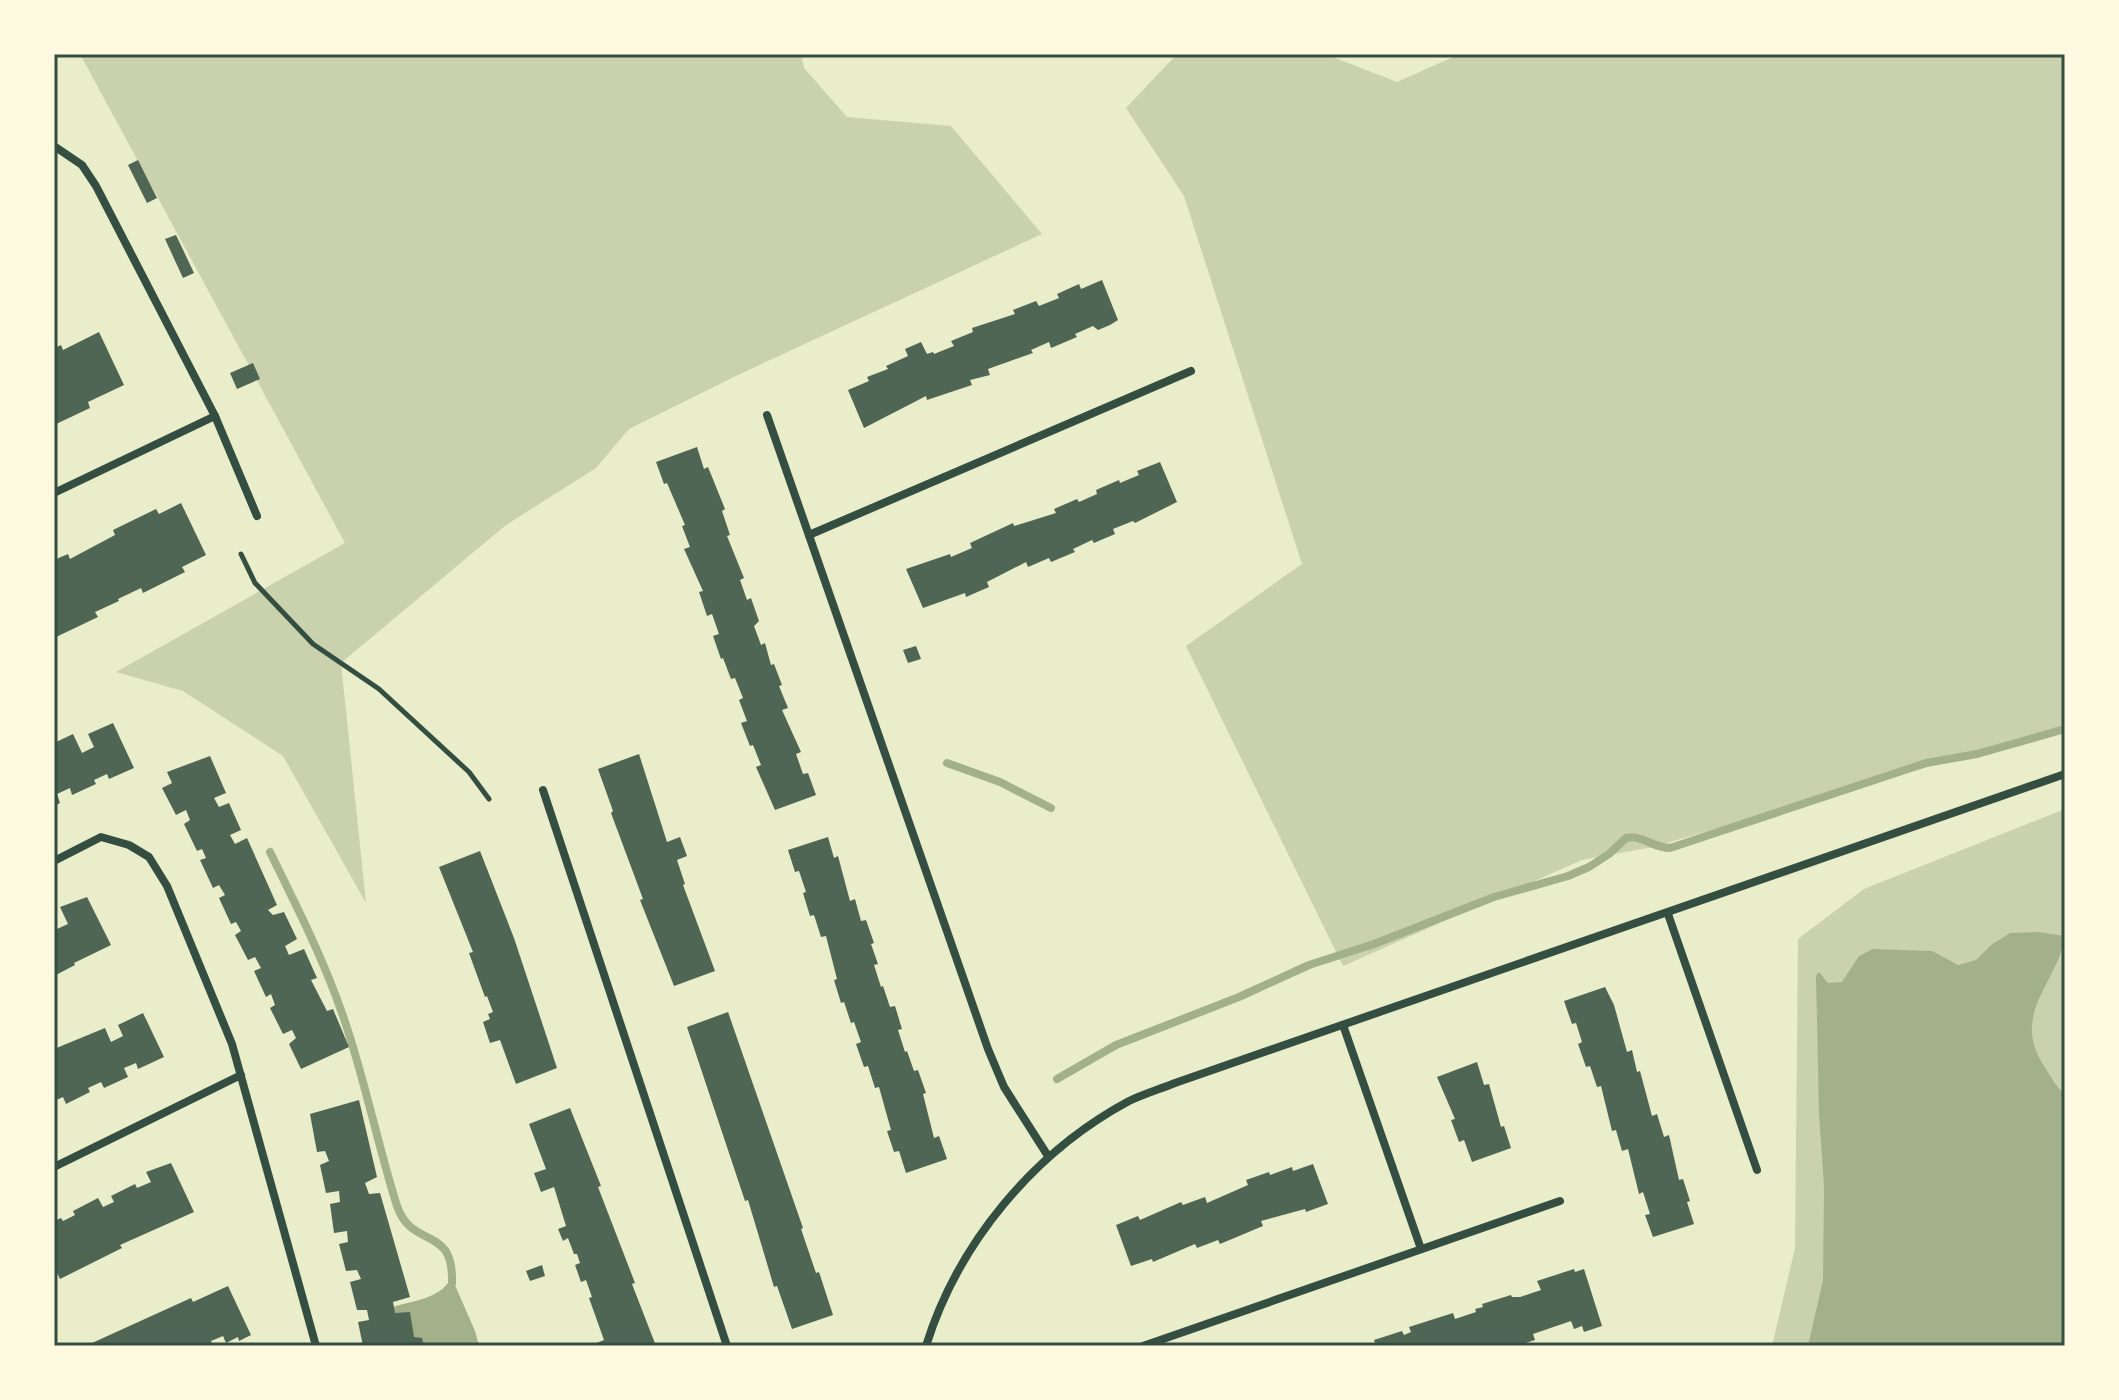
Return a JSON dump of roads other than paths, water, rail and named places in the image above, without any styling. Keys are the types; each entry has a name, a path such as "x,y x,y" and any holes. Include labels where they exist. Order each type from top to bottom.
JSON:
{"street":[{"path":"54,146 82,165 96,186 215,416 257,516"},
{"path":"809,535 1191,371"},
{"path":"767,415 988,1049 1004,1087 1048,1156"},
{"path":"54,493 215,416"},
{"path":"926,1346 944,1299 989,1223 1048,1156 1131,1100 2065,774"},
{"path":"543,790 727,1346"},
{"path":"54,861 101,837 129,845 149,857 167,886 232,1044 316,1346"},
{"path":"1668,914 1757,1170"},
{"path":"1343,1025 1421,1249"},
{"path":"54,1167 241,1075"},
{"path":"1143,1346 1560,1201"}],"waterway":[{"path":"1057,1079 1116,1045 1239,997 1309,965 1374,944 1494,897 1568,876 1609,854 1626,838 1637,838 1670,848 1926,763 1977,754 2065,729"},
{"path":"947,763 1000,782 1051,808"},
{"path":"270,852 335,992 397,1206 412,1228 439,1244 446,1252 451,1265 452,1283"}]}
